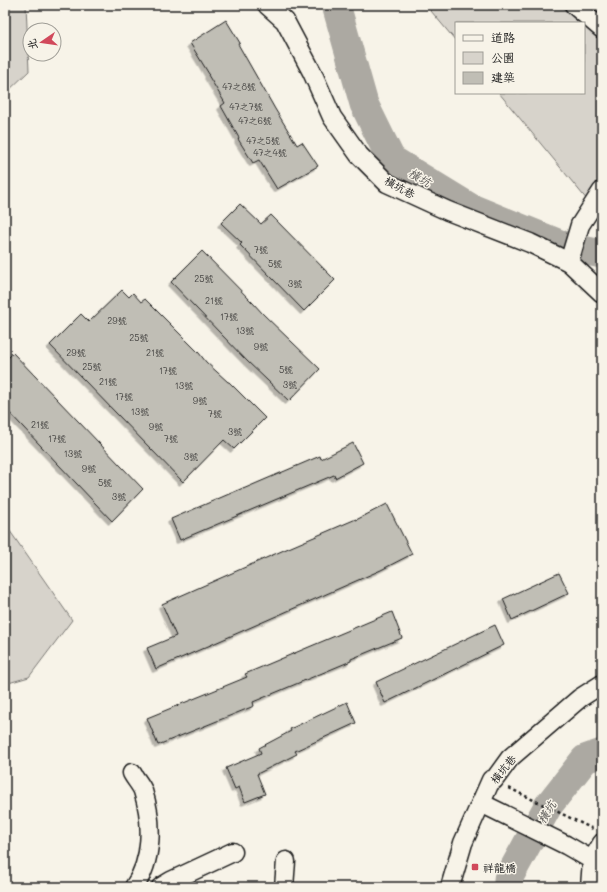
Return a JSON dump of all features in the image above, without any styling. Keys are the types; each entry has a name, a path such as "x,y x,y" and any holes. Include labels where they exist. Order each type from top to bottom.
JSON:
{"street":[{"name":"橫坑巷","path":"267,5 285,22 312,72 332,117 358,154 387,183 448,211 530,243 569,261 602,293"},
{"path":"574,5 602,29"},
{"path":"569,261 580,225 602,191"},
{"name":"橫坑巷","path":"450,887 463,843 492,780 494,780 510,758 580,698 602,684"},
{"path":"132,773 142,790 148,812 150,837 140,878 134,887"},
{"path":"481,803 592,860"},
{"path":"590,887 592,860 599,837"},
{"path":"161,887 233,852"},
{"path":"284,887 286,861"}],"path":[{"path":"494,780 599,837"}],"green space":[{"path":"5,5 26,5 27,22 22,22 22,62 29,62 29,71 5,94"},
{"path":"426,5 602,5 602,218 500,94 585,94 585,22 455,22 455,40"},
{"path":"5,524 72,620 29,677 5,684"}],"building":[{"path":"226,20 240,43 238,44 297,145 302,142 318,166 277,189 259,160 253,163 238,139 239,138 221,106 225,103 190,43"},
{"path":"240,204 261,224 271,215 335,280 304,311 240,245 242,243 221,223"},
{"path":"202,251 263,314 320,369 289,401 247,361 171,282"},
{"path":"122,290 129,297 133,293 141,302 145,299 199,353 206,362 229,382 265,418 234,449 224,440 183,482 50,345 81,314 89,322"},
{"path":"13,353 143,489 112,521 5,408 5,361"},
{"path":"353,443 363,463 335,478 334,475 180,540 171,519 320,456 321,459"},
{"path":"387,504 412,554 381,570 156,669 147,648 176,636 162,604 356,520"},
{"path":"559,573 569,593 512,620 503,599"},
{"path":"392,612 402,638 253,702 254,706 158,745 147,718 247,677 245,674"},
{"path":"495,625 504,645 385,703 376,682"},
{"path":"347,702 356,723 295,751 297,754 257,774 265,794 245,802 239,787 235,789 226,768 261,753 259,748 291,731 290,729"}],"waterway":[{"name":"橫坑","path":"336,5 364,104 391,159 471,208 567,247 602,254"},
{"name":"橫坑","path":"508,887 508,879 548,806 585,759 602,753"}],"place":[{"name":"祥龍橋","path":"475,867"}]}
